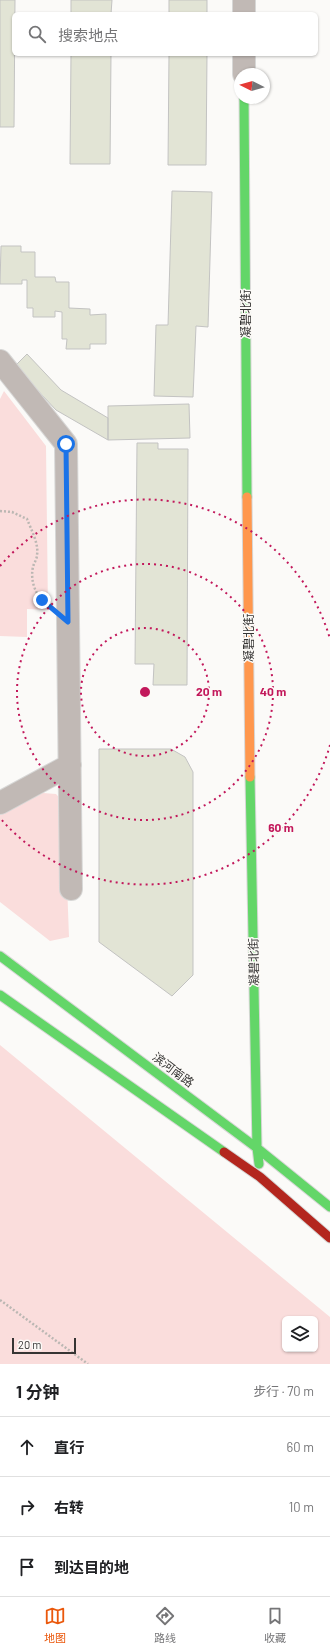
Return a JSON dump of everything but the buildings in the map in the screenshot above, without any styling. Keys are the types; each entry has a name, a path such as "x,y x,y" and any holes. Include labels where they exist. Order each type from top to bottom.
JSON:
{"street":[{"path":"244,0 244,12"},
{"path":"244,56 244,68"},
{"name":"凝碧北街","path":"244,104 249,731 257,1148 260,1177"},
{"path":"0,361 66,444 71,889"},
{"path":"0,803 70,765"},
{"name":"滨河南路","path":"0,956 257,1148 330,1207"},
{"path":"0,995 260,1177 330,1238"},
{"path":"303,1214 330,1248"}],"path":[{"path":"0,511 12,512 27,519 36,542 37,555 33,567 32,584 42,600 68,622"},
{"path":"0,1300 88,1364"}],"shaded area":[{"path":"4,391 46,446 48,610 27,609 27,637 0,636 0,399"},
{"path":"43,793 56,794 64,803 69,937 50,941 0,902 0,815"},
{"path":"0,1045 330,1317 330,1364 0,1364"}],"traffic: fast":[{"path":"244,104 247,497"},
{"path":"250,777 257,1148 259,1164"},
{"path":"0,956 257,1148 330,1207"},
{"path":"0,995 224,1152"}],"traffic: slow":[{"path":"247,497 250,777"}],"traffic: jam":[{"path":"224,1152 260,1177 330,1238"}],"route":[{"path":"42,600 68,622 66,444"}]}
